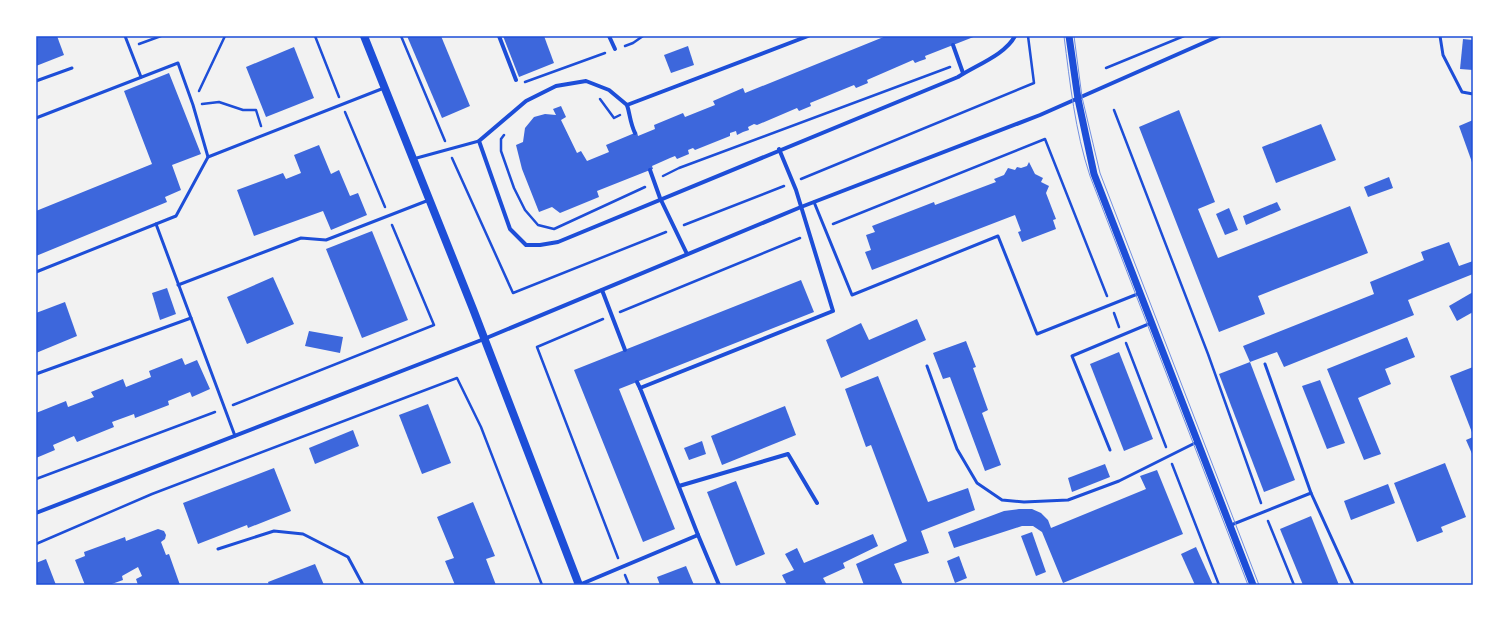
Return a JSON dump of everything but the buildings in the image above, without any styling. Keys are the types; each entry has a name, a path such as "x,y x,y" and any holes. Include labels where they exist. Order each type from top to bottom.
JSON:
{"main road":[{"path":"364,36 484,339 579,585"}],"street":[{"path":"499,36 516,80"},
{"path":"609,36 614,49"},
{"path":"627,105 808,36"},
{"path":"635,133 629,120 627,105 609,90 586,81 556,86 526,101 479,141 510,229 526,245 540,245 558,242 660,198 963,73 998,53 1012,41 1015,36"},
{"path":"1069,36 1078,100 1094,174 1253,585"},
{"path":"36,513 484,339 800,207 1078,100 1219,36"},
{"path":"953,45 963,73"},
{"path":"640,388 833,312 809,234 779,149"},
{"path":"650,170 655,180 660,198 687,254"},
{"path":"602,290 613,315 625,350"},
{"path":"637,382 719,585"},
{"path":"679,486 788,454 817,503"},
{"path":"579,585 698,535"}],"lane":[{"path":"125,36 141,77"},
{"path":"1440,36 1444,55 1462,92 1473,94"},
{"path":"36,118 178,63 193,105 208,157"},
{"path":"36,81 72,68"},
{"path":"36,272 176,216 208,157 263,134 384,88"},
{"path":"413,159 479,141"},
{"path":"178,284 301,238 326,240 429,200"},
{"path":"814,202 852,295 998,236 1037,334 1140,293"},
{"path":"156,224 235,436"},
{"path":"36,374 191,318"},
{"path":"1110,450 1072,356 1151,323"},
{"path":"1265,364 1311,493 1353,585"},
{"path":"927,366 957,449 977,483 1002,500 1024,502 1068,500 1119,480 1198,441"},
{"path":"1230,525 1311,493"},
{"path":"218,549 274,531 302,534 348,557 364,585"}],"path":[{"path":"129,47 161,36"},
{"path":"225,36 206,73 193,105 219,102 243,110 256,110 263,134"},
{"path":"36,479 224,408 434,325 315,36"},
{"path":"401,36 448,149 513,293"},
{"path":"524,83 633,43 643,36"},
{"path":"1106,68 1184,36"},
{"path":"505,133 501,139 501,151 514,188 522,204 538,224 554,229 638,191 655,180 679,168 960,64"},
{"path":"597,94 614,118"},
{"path":"1114,110 1208,354 1264,511 1294,585"},
{"path":"824,228 1045,139 1111,304 1219,585"},
{"path":"629,585 537,347 809,234"},
{"path":"36,544 152,494 457,378 481,427 542,585"}],"tram line":[{"path":"1064,36 1080,142 1090,176 1248,585"},
{"path":"1074,36 1082,97 1100,173 1259,585"}]}
